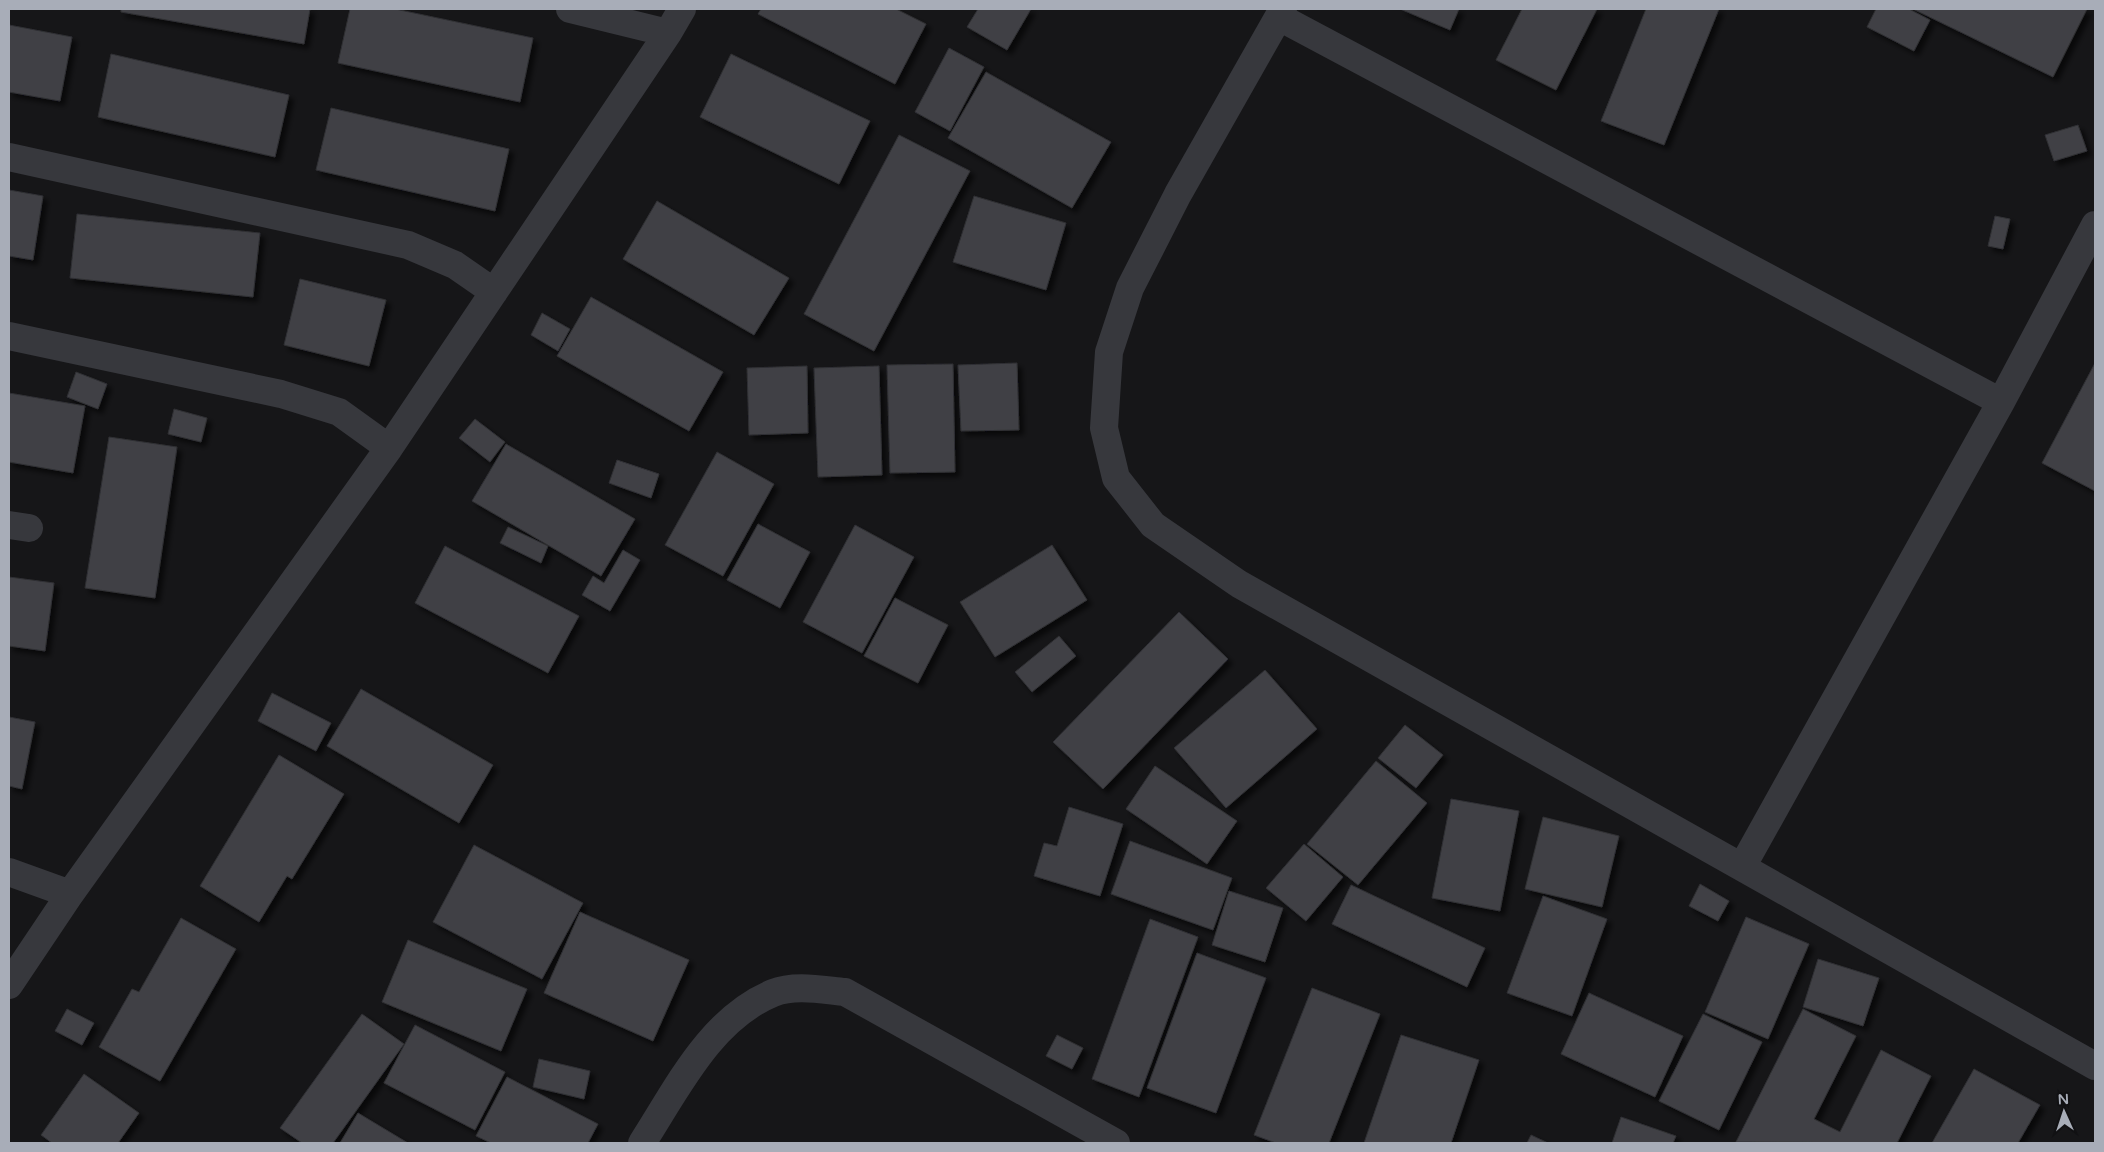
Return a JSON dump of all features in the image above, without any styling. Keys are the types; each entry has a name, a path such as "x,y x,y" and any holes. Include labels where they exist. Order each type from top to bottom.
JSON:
{"street":[{"path":"570,9 668,33"},
{"path":"9,985 70,894 389,448 668,33 682,9"},
{"path":"2002,402 1281,13 1178,194 1130,288 1109,352 1104,428 1116,478 1154,525 1239,584 2095,1066"},
{"path":"9,157 408,245 455,265 494,292"},
{"path":"1742,867 2002,402 2095,225"},
{"path":"9,336 281,394 339,412 389,448"},
{"path":"9,872 70,894"},
{"path":"642,1143 702,1050 724,1028 750,1006 774,992 810,988 845,992 1116,1143"}],"building":[{"path":"121,9 310,9 304,44 121,12"},
{"path":"350,9 395,9 533,38 520,102 338,63"},
{"path":"761,9 896,9 926,24 895,84 758,14"},
{"path":"978,9 1031,9 1007,50 967,27"},
{"path":"1400,9 1459,9 1450,30"},
{"path":"1522,9 1597,9 1556,90 1496,60"},
{"path":"1646,9 1719,9 1664,145 1601,121"},
{"path":"1876,9 1909,9 1930,20 1914,51 1867,27"},
{"path":"1913,9 2087,9 2053,77"},
{"path":"9,25 72,37 60,101 9,92"},
{"path":"949,48 984,67 950,131 915,112"},
{"path":"111,54 289,95 275,157 98,117"},
{"path":"731,54 870,121 839,184 700,117"},
{"path":"986,72 1111,142 1072,208 948,138"},
{"path":"331,108 509,149 495,211 316,170"},
{"path":"2078,125 2087,151 2054,161 2045,135"},
{"path":"899,135 970,171 874,351 804,314"},
{"path":"9,190 43,196 33,260 9,256"},
{"path":"974,196 1066,223 1046,290 953,262"},
{"path":"657,201 789,278 754,335 623,259"},
{"path":"77,214 260,233 253,297 70,278"},
{"path":"1995,216 2010,219 2003,249 1988,246"},
{"path":"300,279 386,300 369,366 284,345"},
{"path":"591,297 723,372 689,431 557,356"},
{"path":"542,313 570,329 558,351 531,335"},
{"path":"1017,363 1019,430 961,431 958,365"},
{"path":"2095,363 2095,491 2042,463"},
{"path":"953,364 955,472 890,473 887,365"},
{"path":"807,366 808,433 749,435 747,368"},
{"path":"879,366 882,475 818,477 814,368"},
{"path":"76,372 107,384 98,409 67,397"},
{"path":"9,393 85,406 73,473 9,462"},
{"path":"174,409 207,418 201,442 168,434"},
{"path":"475,419 505,442 490,462 459,438"},
{"path":"109,437 177,447 155,598 85,588"},
{"path":"506,444 635,519 601,576 472,501"},
{"path":"717,452 774,484 723,576 665,545"},
{"path":"617,460 659,474 651,498 609,483"},
{"path":"758,524 810,552 780,608 727,580"},
{"path":"855,525 914,557 862,653 803,622"},
{"path":"508,527 548,546 541,563 500,543"},
{"path":"1052,545 1087,600 995,657 960,602"},
{"path":"445,546 579,616 548,673 415,603"},
{"path":"623,550 640,560 610,611 582,595 593,576 604,583"},
{"path":"9,577 54,583 45,651 9,646"},
{"path":"895,598 948,625 918,683 864,656"},
{"path":"1179,612 1228,659 1103,789 1053,742"},
{"path":"1059,636 1076,656 1032,692 1015,672"},
{"path":"1265,670 1317,729 1226,808 1174,748"},
{"path":"361,689 493,765 459,823 327,746"},
{"path":"272,693 331,723 316,751 258,721"},
{"path":"9,717 35,722 22,789 9,786"},
{"path":"1405,725 1443,755 1416,788 1378,758"},
{"path":"279,755 344,794 292,879 287,876 259,922 200,886"},
{"path":"1376,761 1427,803 1358,885 1307,844"},
{"path":"1155,766 1237,821 1207,864 1126,809"},
{"path":"1451,799 1519,811 1500,911 1432,898"},
{"path":"1069,807 1123,824 1100,896 1034,876 1044,843 1057,846"},
{"path":"1543,817 1619,836 1602,907 1525,889"},
{"path":"1130,841 1232,878 1213,930 1111,894"},
{"path":"1304,844 1343,877 1306,921 1266,888"},
{"path":"474,845 583,903 542,979 433,922"},
{"path":"1700,884 1729,901 1718,921 1689,906"},
{"path":"1351,885 1485,948 1467,987 1332,924"},
{"path":"1229,891 1283,908 1265,962 1212,945"},
{"path":"1543,896 1607,919 1572,1016 1507,993"},
{"path":"580,912 689,960 653,1041 544,993"},
{"path":"1746,917 1809,944 1768,1039 1705,1012"},
{"path":"181,918 236,949 160,1081 99,1047 132,989 139,992"},
{"path":"1150,919 1198,937 1139,1097 1092,1079"},
{"path":"408,940 527,989 501,1051 382,1002"},
{"path":"1197,953 1266,978 1216,1113 1147,1088"},
{"path":"1818,959 1879,978 1863,1026 1803,1007"},
{"path":"1312,988 1380,1014 1329,1143 1276,1143 1254,1135"},
{"path":"1589,993 1683,1036 1655,1097 1561,1054"},
{"path":"67,1009 94,1023 82,1045 55,1031"},
{"path":"1803,1009 1856,1036 1814,1119 1840,1132 1881,1050 1931,1076 1897,1143 1736,1142"},
{"path":"362,1014 404,1044 333,1143 302,1143 280,1128"},
{"path":"1703,1014 1762,1042 1719,1130 1659,1101"},
{"path":"415,1025 505,1072 475,1130 384,1083"},
{"path":"1057,1035 1083,1048 1072,1069 1046,1056"},
{"path":"1401,1035 1479,1060 1451,1143 1364,1143"},
{"path":"539,1059 590,1071 584,1099 533,1087"},
{"path":"1974,1069 2040,1105 2018,1143 1932,1143"},
{"path":"84,1074 139,1113 118,1143 52,1143 41,1135"},
{"path":"507,1077 598,1124 588,1143 491,1143 476,1136"},
{"path":"358,1113 408,1143 340,1143"},
{"path":"1621,1117 1676,1136 1673,1143 1612,1143"},
{"path":"1531,1135 1548,1143 1527,1143"}]}
